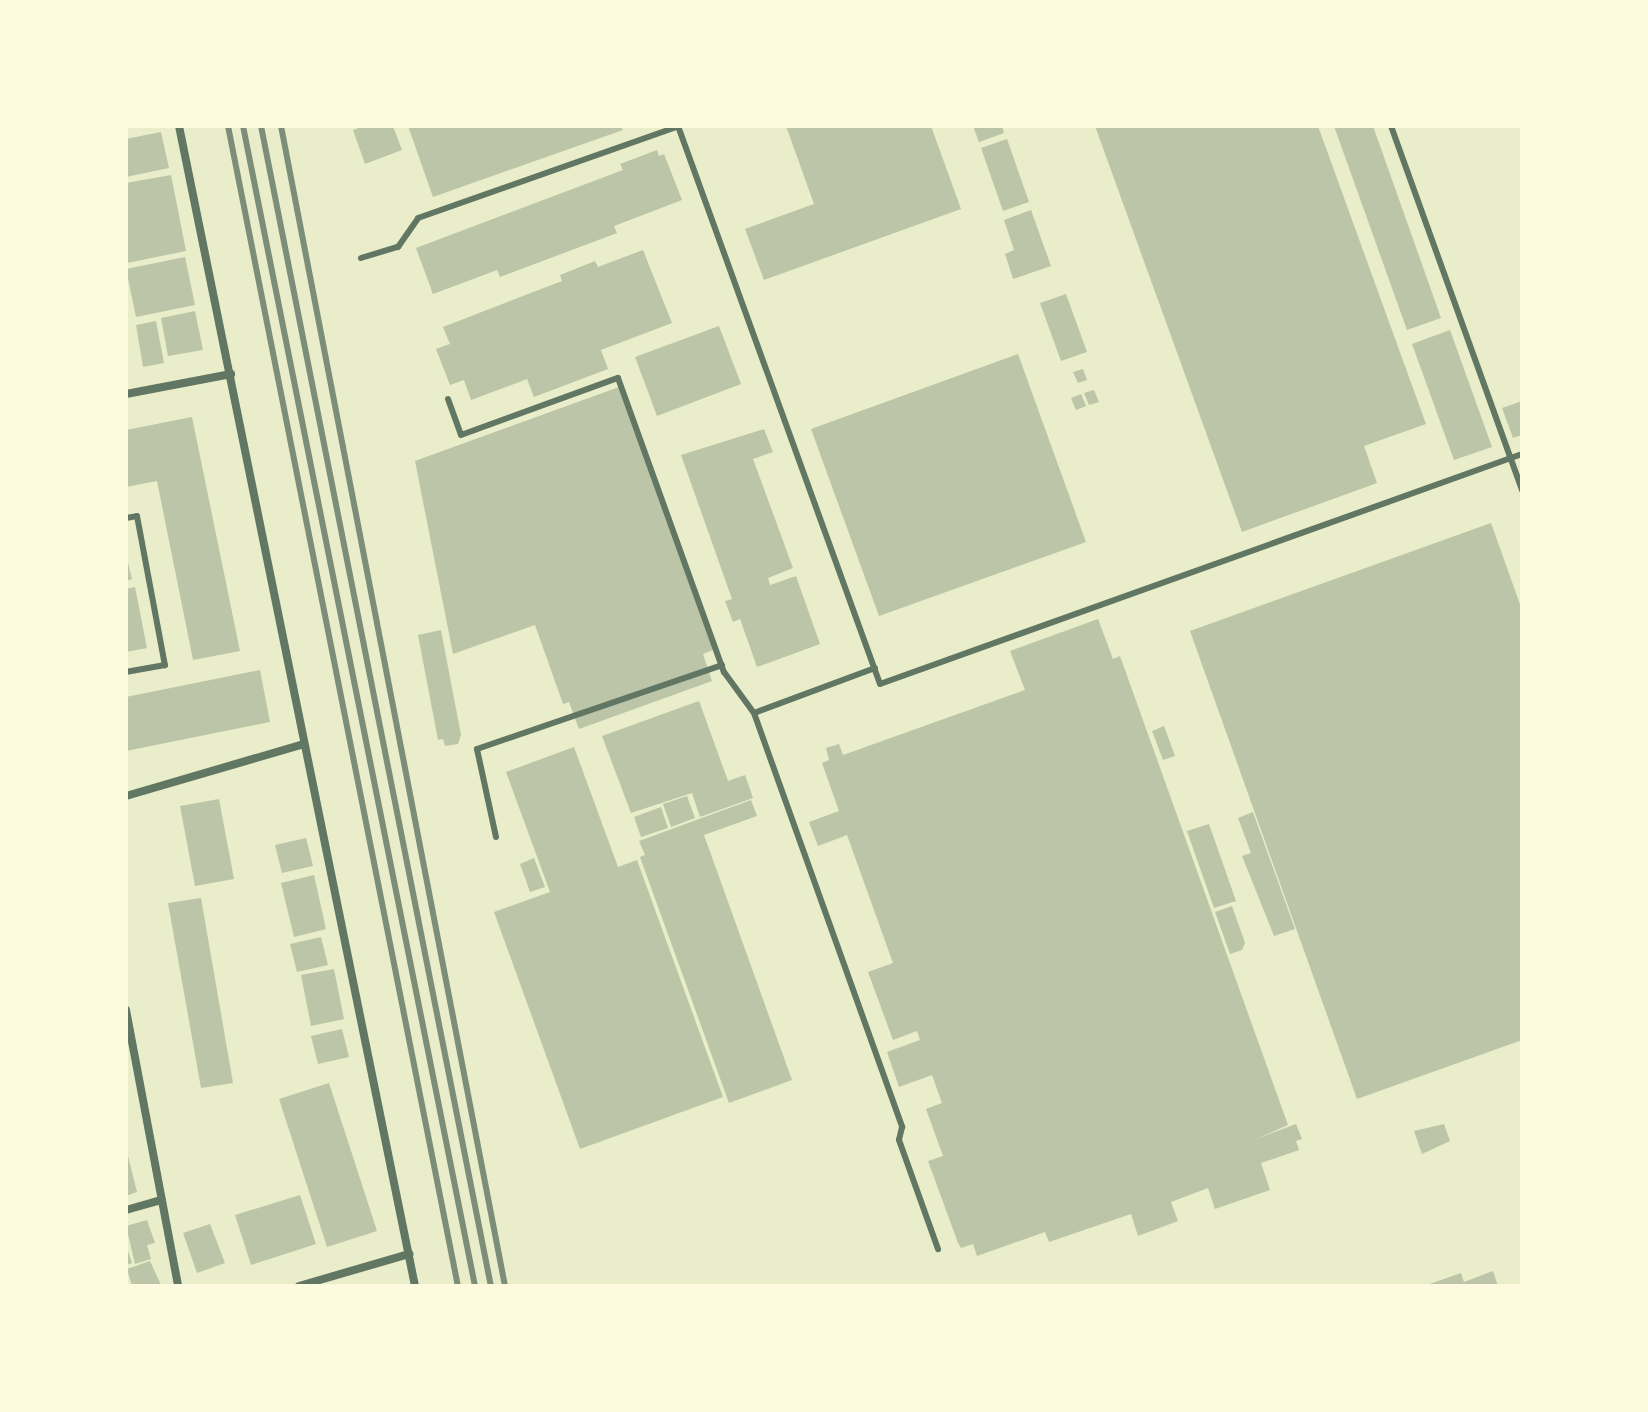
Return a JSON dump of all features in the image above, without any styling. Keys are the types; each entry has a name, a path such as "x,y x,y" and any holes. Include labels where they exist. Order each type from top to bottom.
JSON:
{"street":[{"path":"179,126 415,1286"},
{"path":"126,394 231,374"},
{"path":"126,796 304,744"},
{"path":"126,1010 178,1286"},
{"path":"126,1210 162,1200"},
{"path":"299,1286 409,1254"}],"lane":[{"path":"361,258 398,247 418,218 678,126 880,684 1522,454"},
{"path":"1391,126 1522,490"},
{"path":"448,399 461,435 618,378 722,665 754,713 902,1127 899,1140 938,1249"},
{"path":"126,518 137,516 165,665 126,672"},
{"path":"496,837 477,749 722,665"},
{"path":"754,713 875,668"}],"building":[{"path":"365,126 393,126 402,150 365,164 353,130"},
{"path":"408,126 621,126 623,130 433,197"},
{"path":"786,126 931,126 961,209 764,280 745,229 814,204"},
{"path":"973,126 1002,126 1004,133 979,142"},
{"path":"1095,126 1318,126 1426,424 1364,446 1377,483 1242,532"},
{"path":"1334,126 1373,126 1441,318 1407,330"},
{"path":"161,132 169,168 126,177 126,139"},
{"path":"1007,139 1029,202 1003,211 981,148"},
{"path":"657,150 659,156 664,154 682,200 614,226 617,233 500,277 497,270 433,294 416,248 623,170 620,164"},
{"path":"171,175 186,251 127,263 126,183"},
{"path":"1031,210 1051,266 1013,279 1005,254 1014,250 1004,220"},
{"path":"643,250 672,323 601,350 608,369 534,397 527,379 471,400 464,380 450,385 436,349 450,344 443,327 562,281 560,275 595,261 598,267"},
{"path":"185,257 195,305 136,317 126,269"},
{"path":"1066,294 1087,352 1061,361 1040,303"},
{"path":"195,311 203,350 168,356 161,318"},
{"path":"156,321 164,363 143,367 136,325"},
{"path":"719,326 741,384 657,416 635,357"},
{"path":"1450,330 1492,447 1454,460 1412,344"},
{"path":"1018,354 1086,542 879,616 811,429"},
{"path":"1083,369 1087,380 1078,383 1073,372"},
{"path":"619,387 713,650 703,654 712,681 579,729 569,702 563,704 535,625 453,654 415,461"},
{"path":"1094,390 1099,402 1089,405 1084,393"},
{"path":"1081,394 1086,406 1076,410 1071,398"},
{"path":"1522,401 1522,435 1513,438 1502,408"},
{"path":"192,417 240,651 193,660 157,481 126,487 126,430"},
{"path":"764,429 773,452 753,459 793,568 768,578 770,585 796,576 820,644 757,667 740,619 733,622 725,601 732,599 681,455"},
{"path":"1491,523 1522,610 1522,1040 1357,1099 1190,631"},
{"path":"126,555 132,579 126,581"},
{"path":"135,587 147,648 126,652 126,589"},
{"path":"1098,619 1113,659 1120,656 1288,1125 1256,1139 1296,1124 1302,1139 1296,1141 1299,1150 1261,1163 1270,1190 1215,1209 1208,1188 1171,1202 1178,1221 1138,1236 1131,1214 1049,1242 1045,1232 977,1256 973,1244 961,1248 958,1243 928,1161 943,1156 926,1109 942,1103 932,1075 899,1087 887,1052 920,1040 917,1031 893,1040 868,972 893,963 847,835 818,846 809,822 839,811 822,763 829,760 826,748 839,744 843,755 1025,690 1010,651"},
{"path":"441,630 461,735 458,744 445,746 443,739 438,740 418,635"},
{"path":"260,670 270,722 126,751 126,697"},
{"path":"699,701 728,781 745,775 753,798 700,817 692,793 631,813 602,736"},
{"path":"1164,726 1175,756 1163,760 1152,731"},
{"path":"574,747 618,867 637,860 723,1097 580,1149 494,912 550,892 506,772"},
{"path":"687,796 695,818 671,827 663,804"},
{"path":"219,799 234,879 195,886 180,806"},
{"path":"751,800 757,816 704,835 792,1080 729,1103 640,857 645,855 639,841"},
{"path":"661,807 668,828 641,837 634,817"},
{"path":"1253,812 1295,929 1274,936 1242,856 1251,853 1238,818"},
{"path":"1209,824 1236,901 1214,908 1187,831"},
{"path":"306,838 313,866 282,873 275,845"},
{"path":"534,858 545,887 530,892 520,864"},
{"path":"314,875 326,929 294,937 281,883"},
{"path":"201,898 233,1083 201,1088 168,903"},
{"path":"1232,906 1245,943 1242,950 1230,954 1215,912"},
{"path":"321,937 328,965 297,972 290,944"},
{"path":"334,969 344,1019 311,1026 301,975"},
{"path":"342,1029 349,1057 318,1064 311,1036"},
{"path":"329,1083 377,1231 327,1247 279,1099"},
{"path":"1444,1124 1450,1141 1422,1154 1414,1131"},
{"path":"126,1148 137,1192 126,1196"},
{"path":"300,1195 316,1244 251,1265 235,1215"},
{"path":"147,1220 155,1243 147,1245 151,1259 135,1264 126,1226"},
{"path":"210,1224 225,1263 197,1273 183,1233"},
{"path":"126,1245 132,1263 126,1265"},
{"path":"150,1261 161,1285 132,1286 127,1269"},
{"path":"1493,1271 1498,1286 1424,1286 1461,1273 1464,1282"}],"railway":[{"path":"228,126 458,1286"},
{"path":"243,126 475,1286"},
{"path":"261,126 491,1286"},
{"path":"281,126 505,1286"}]}
